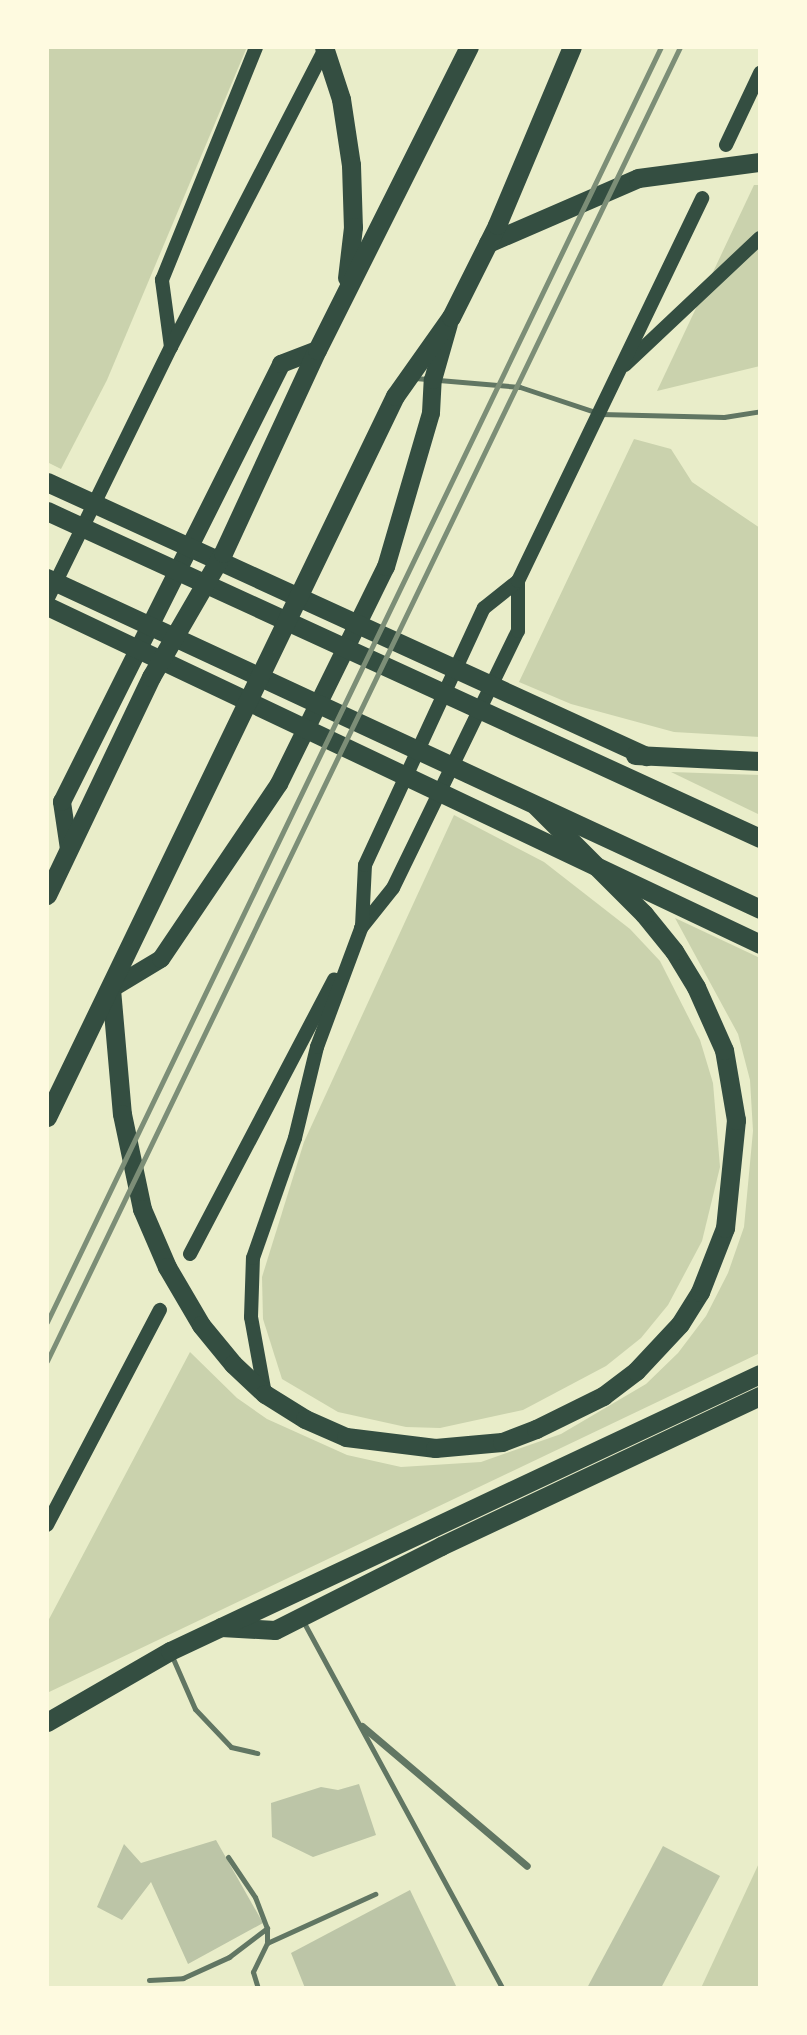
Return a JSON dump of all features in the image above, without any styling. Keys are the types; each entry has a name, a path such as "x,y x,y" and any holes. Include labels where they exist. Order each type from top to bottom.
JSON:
{"highway":[{"path":"325,47 341,99 351,165 353,227 345,293"},
{"path":"47,895 151,677 223,553 317,350 468,47"},
{"path":"47,1117 111,989 319,549 409,377 451,317 488,243 572,47"},
{"path":"488,243 638,178 760,162"},
{"path":"47,482 646,756"},
{"path":"47,511 760,838"},
{"path":"47,578 760,909"},
{"path":"47,607 760,944"},
{"path":"564,748 646,756 760,761"},
{"path":"111,989 122,1114 142,1209 167,1267 201,1325 265,1394 305,1419 346,1437 435,1448 502,1441 569,1415 636,1371 680,1324 700,1292 725,1228 735,1156 736,1120 724,1050 696,987 674,951 536,806"},
{"path":"47,1727 55,1717 170,1651 760,1374"},
{"path":"220,1627 275,1630 760,1396"}],"main road":[{"path":"171,347 162,279 256,47"},
{"path":"47,600 171,347 325,47"},
{"path":"726,145 760,73"},
{"path":"265,1394 251,1317 253,1258 295,1138 317,1046 362,926 365,865 484,608 518,581 601,414 618,371 702,198"},
{"path":"618,371 760,238"},
{"path":"111,989 161,959 279,784 386,567 431,413 433,380 451,317"},
{"path":"69,849 62,802 281,363 317,350"},
{"path":"190,1254 362,926 393,888 518,631 518,581"},
{"path":"47,1524 160,1310"}],"street":[{"path":"362,1726 527,1866"}],"lane":[{"path":"409,377 520,387 601,414 724,417 760,411"},
{"path":"301,1618 502,1988"},
{"path":"170,1651 195,1709 231,1747 257,1753"},
{"path":"228,1857 255,1897 267,1928 267,1944 253,1972 258,1988"},
{"path":"267,1944 375,1894"},
{"path":"149,1980 183,1978 229,1957 267,1928"}],"green space":[{"path":"47,47 247,47 107,380 61,469 47,462"},
{"path":"754,185 760,185 760,366 657,391"},
{"path":"634,439 671,449 692,482 760,528 760,737 674,732 571,704 519,682"},
{"path":"671,772 760,775 760,815"},
{"path":"454,815 544,862 630,929 660,961 700,1040 713,1083 720,1167 702,1241 668,1305 641,1338 606,1366 523,1410 440,1428 406,1427 338,1412 282,1379 263,1319 262,1277 304,1142"},
{"path":"675,918 760,958 760,1353 47,1693 47,1623 190,1352 237,1398 267,1419 347,1455 401,1467 481,1462 561,1434 646,1384 678,1353 706,1316 728,1273 744,1227 753,1131 750,1080 738,1034"},
{"path":"760,1861 760,1988 701,1988"}],"building":[{"path":"359,1784 376,1835 313,1857 272,1837 271,1803 321,1787 338,1790"},
{"path":"216,1840 263,1923 188,1964 151,1882 122,1920 97,1907 124,1844 141,1863"},
{"path":"663,1846 720,1876 661,1988 587,1988"},
{"path":"410,1890 457,1988 305,1988 291,1953"}],"railway":[{"path":"47,1322 661,47"},
{"path":"47,1361 680,47"}]}
